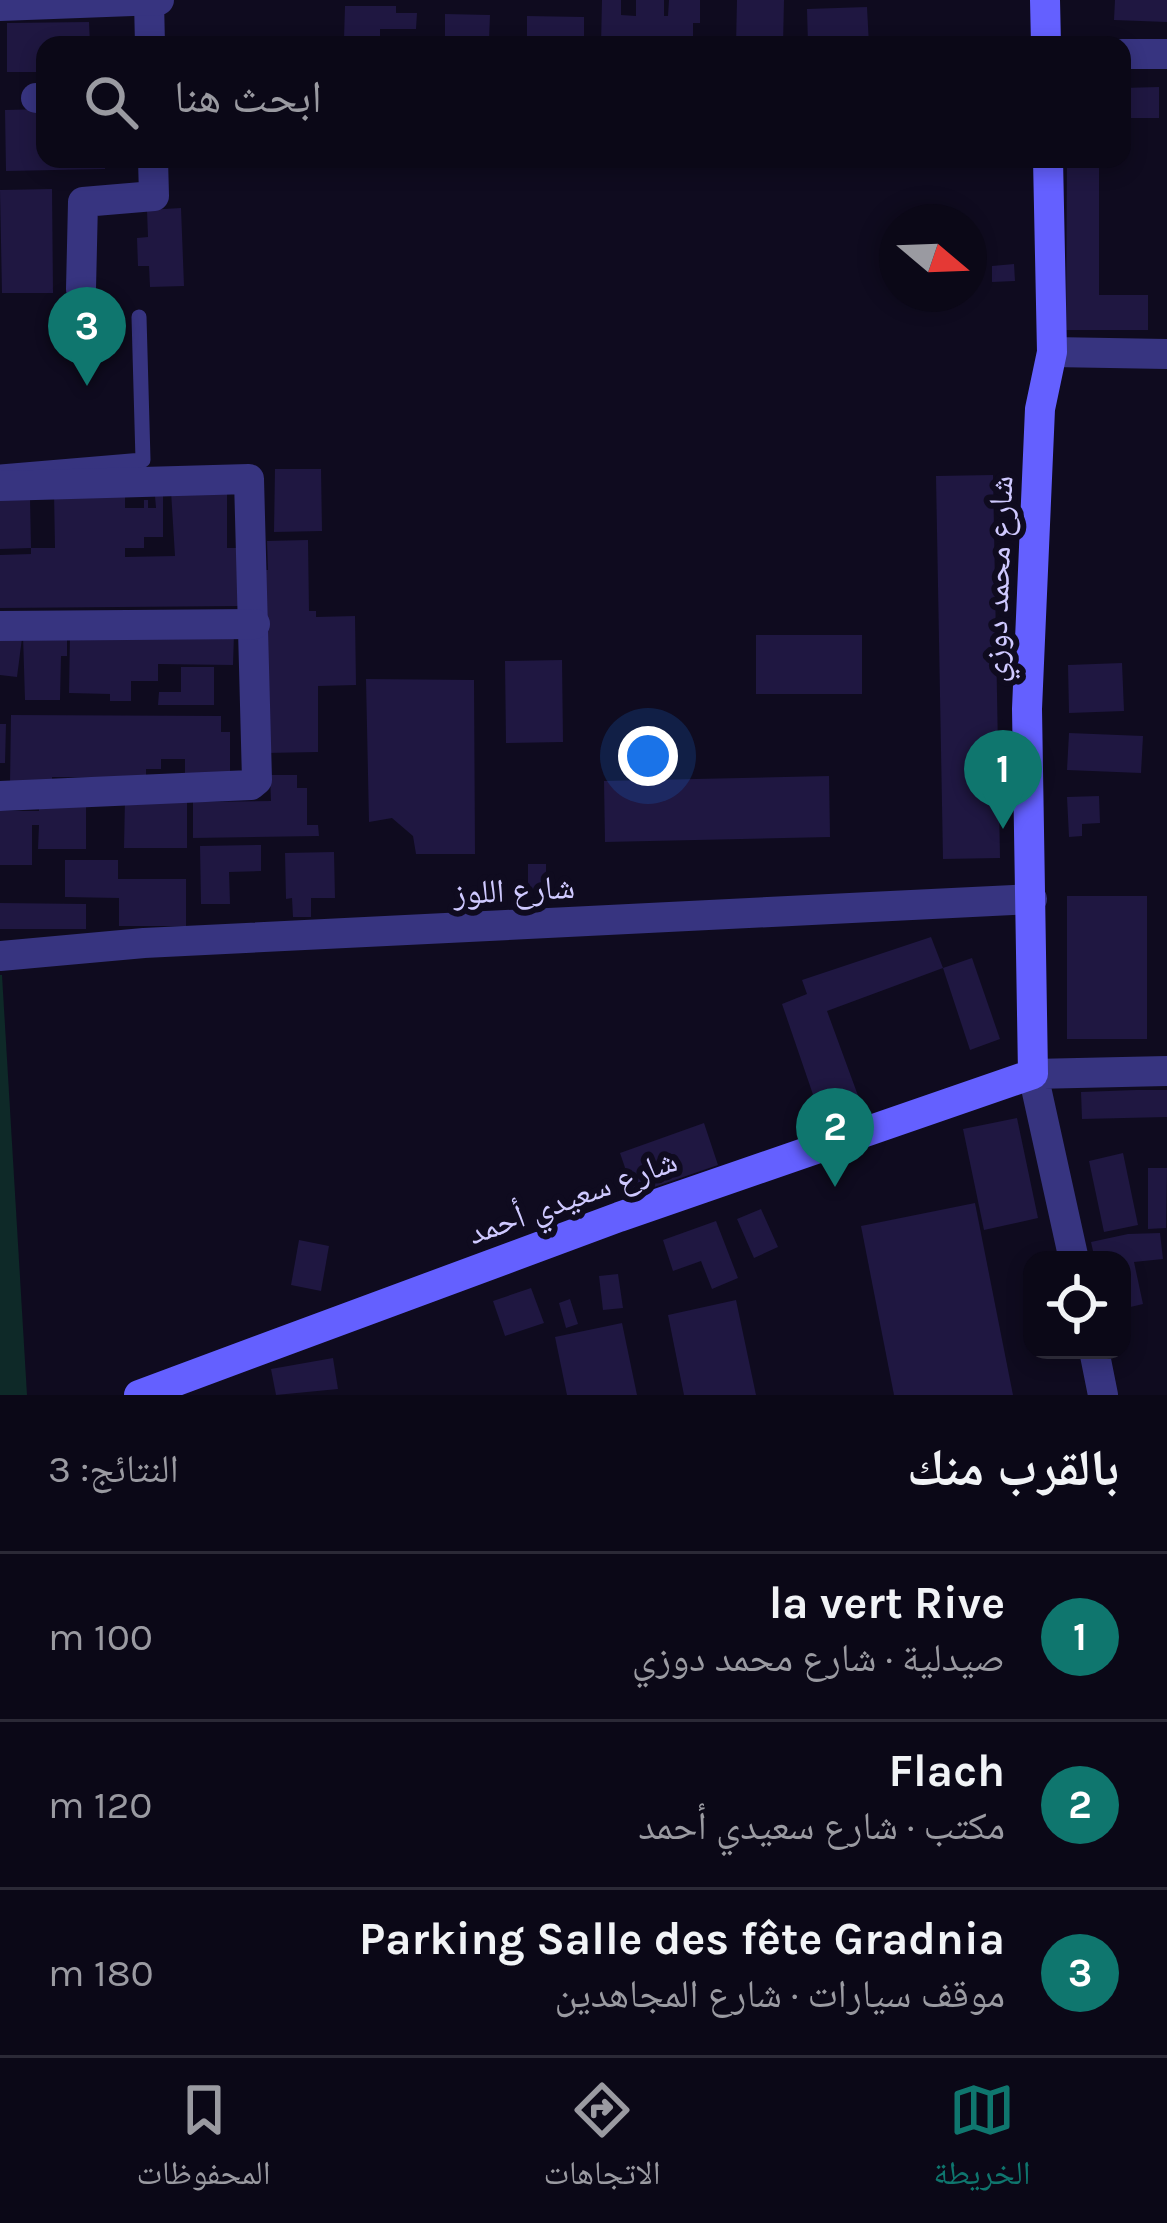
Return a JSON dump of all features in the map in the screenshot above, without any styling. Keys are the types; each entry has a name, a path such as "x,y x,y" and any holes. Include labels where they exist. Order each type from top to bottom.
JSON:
{"street":[{"path":"16,4 159,0"},
{"path":"1045,0 1046,36"},
{"path":"149,1 150,36"},
{"path":"1131,54 1167,54"},
{"path":"81,290 83,202 154,196 153,168"},
{"name":"شارع محمد دوزي","path":"1033,1074 1028,710 1040,410 1052,352 1048,168"},
{"path":"1052,352 1167,354"},
{"path":"0,486 249,479 255,624 255,784 0,796"},
{"path":"0,626 255,624"},
{"name":"شارع اللوز","path":"0,956 144,943 1031,899"},
{"path":"1072,1251 1033,1074 1167,1071"},
{"name":"شارع سعيدي أحمد","path":"139,1395 619,1217 1033,1074"},
{"path":"1096,1359 1103,1395"}],"lane":[{"path":"0,472 143,460 139,317"}],"green space":[{"path":"2,975 27,1395 0,1395"}],"building":[{"path":"602,0 621,0 621,15 636,16 636,0 664,0 664,16 668,16 669,0 700,0 700,23 693,23 693,36 601,36"},
{"path":"737,0 784,0 783,36 736,36"},
{"path":"1115,0 1167,0 1167,22 1114,20"},
{"path":"345,6 396,6 396,13 417,13 416,29 344,36"},
{"path":"867,7 869,36 808,36 807,9"},
{"path":"445,14 490,15 489,36 445,36"},
{"path":"527,16 584,17 584,36 527,36"},
{"path":"89,22 90,36 36,36 36,72 7,72 7,23"},
{"path":"1159,87 1159,118 1131,118 1131,88"},
{"path":"36,109 36,168 105,169 6,171 5,110"},
{"path":"1067,168 1099,168 1099,295 1148,295 1148,330 1066,330"},
{"path":"52,189 53,293 2,293 0,190"},
{"path":"181,208 184,286 150,287 149,266 138,266 137,238 148,237 147,210"},
{"path":"1014,264 1015,281 992,282 992,266"},
{"path":"275,469 321,469 322,531 274,532"},
{"path":"993,475 1000,858 943,859 936,476"},
{"path":"125,490 125,508 144,508 148,500 148,508 156,508 155,496 163,496 163,537 144,537 144,548 125,548 125,557 175,556 171,491 227,490 227,548 239,548 240,606 0,608 0,555 55,548 54,492"},
{"path":"0,498 30,498 31,548 0,549"},
{"path":"308,540 309,611 316,611 316,617 355,616 356,685 318,686 318,752 265,753 267,541"},
{"path":"70,634 234,634 233,665 158,664 158,681 131,681 131,701 110,701 110,694 69,693"},
{"path":"0,635 22,638 17,677 0,675"},
{"path":"23,635 67,635 67,656 61,656 60,700 25,700"},
{"path":"756,635 862,635 862,694 756,694"},
{"path":"562,660 563,742 506,743 505,661"},
{"path":"1122,663 1124,711 1069,713 1068,665"},
{"path":"181,667 214,667 214,705 158,705 159,692 181,692"},
{"path":"366,679 474,680 475,854 416,854 413,836 392,818 369,822"},
{"path":"11,715 221,716 221,732 230,732 230,775 185,775 185,759 161,759 161,769 146,769 146,778 52,777 52,784 10,784"},
{"path":"0,724 6,724 5,763 0,763"},
{"path":"1069,733 1143,736 1141,773 1067,770"},
{"path":"270,775 297,775 297,788 307,788 307,825 318,825 319,836 193,838 193,802 271,801"},
{"path":"829,776 830,837 605,842 604,781"},
{"path":"1099,796 1100,823 1082,824 1082,836 1069,837 1067,797"},
{"path":"125,799 187,799 187,848 124,848"},
{"path":"39,801 86,801 86,849 38,849 39,825 32,825 32,865 0,865 0,811 39,811"},
{"path":"261,845 261,871 229,872 230,904 201,904 200,846"},
{"path":"334,852 335,898 311,898 311,917 293,917 292,898 286,899 285,853"},
{"path":"65,860 118,860 118,879 186,879 186,926 119,926 119,898 65,897"},
{"path":"528,864 546,864 546,889 528,890"},
{"path":"1067,896 1147,896 1147,1039 1067,1039"},
{"path":"0,903 86,904 86,929 0,929"},
{"path":"931,937 943,968 827,1011 860,1101 820,1115 782,1004 807,994 802,980"},
{"path":"972,958 1000,1039 970,1050 943,968"},
{"path":"1167,1090 1167,1117 1082,1119 1081,1092"},
{"path":"1017,1118 1038,1218 984,1230 963,1129"},
{"path":"704,1123 718,1165 634,1194 620,1153"},
{"path":"1123,1153 1138,1225 1104,1232 1089,1161"},
{"path":"1148,1168 1167,1168 1166,1228 1148,1229"},
{"path":"975,1203 1013,1395 894,1395 861,1226"},
{"path":"761,1209 778,1247 754,1258 737,1219"},
{"path":"716,1221 738,1278 712,1289 701,1261 673,1271 663,1240"},
{"path":"1160,1233 1163,1259 1134,1262 1143,1304 1131,1307 1131,1251 1093,1251 1091,1242"},
{"path":"299,1240 329,1246 321,1291 291,1285"},
{"path":"618,1274 623,1308 603,1310 599,1276"},
{"path":"531,1288 544,1323 505,1336 493,1301"},
{"path":"570,1299 578,1324 566,1328 559,1303"},
{"path":"736,1300 756,1395 684,1395 668,1315"},
{"path":"622,1323 637,1395 567,1395 555,1337"},
{"path":"333,1358 338,1389 276,1395 271,1369"}],"place":[{"name":"Parking Salle des fête Gradnia","path":"87,386"},
{"name":"la vert Rive","path":"1003,829"},
{"name":"Flach","path":"835,1187"}]}
